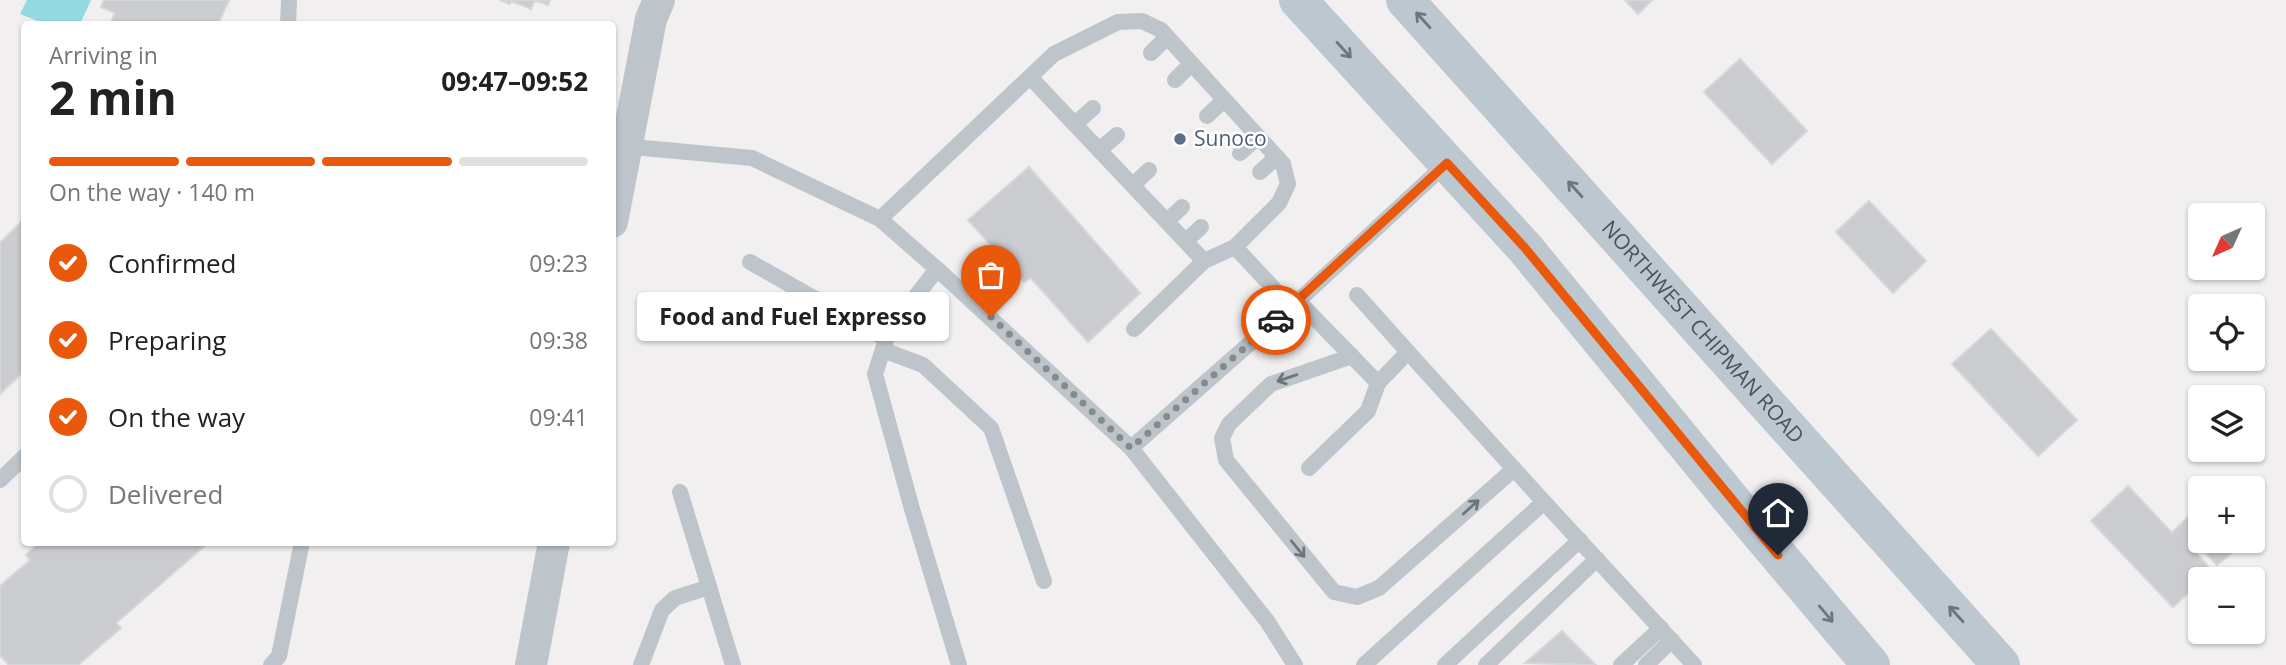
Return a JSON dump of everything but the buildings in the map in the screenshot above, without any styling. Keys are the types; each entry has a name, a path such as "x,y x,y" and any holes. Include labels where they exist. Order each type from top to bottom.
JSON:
{"main road":[{"path":"1298,0 1525,248 1871,665"},
{"name":"NORTHWEST CHIPMAN ROAD","path":"1405,0 2001,665"}],"street":[{"path":"616,179 619,146 651,19 659,0"},
{"path":"537,663 553,546"}],"lane":[{"path":"288,21 289,0"},
{"path":"880,219 1054,54 1118,22 1142,20 1161,30 1283,164 1288,184 1279,203 1235,247 1205,261 1134,329"},
{"path":"1151,53 1167,37"},
{"path":"1175,80 1191,64"},
{"path":"1030,77 1205,261"},
{"path":"1207,116 1224,100"},
{"path":"1075,124 1093,108"},
{"path":"1099,150 1117,135"},
{"path":"1241,153 1258,137"},
{"path":"619,146 752,158 880,219 1131,448 1267,621 1295,665"},
{"path":"1260,172 1276,157"},
{"path":"1131,448 1295,304 1447,163"},
{"path":"1133,186 1149,170"},
{"path":"1167,221 1182,207"},
{"path":"1186,241 1201,227"},
{"path":"1235,247 1378,383"},
{"path":"750,262 923,365 991,428 1044,581"},
{"path":"937,269 888,331 875,374 959,665"},
{"path":"1357,295 1694,665"},
{"path":"1309,468 1368,411 1378,383 1408,352"},
{"path":"1352,356 1271,383 1229,424 1222,438 1226,460 1334,593 1357,597 1380,588 1514,469"},
{"path":"0,480 21,460"},
{"path":"680,492 733,665"},
{"path":"1364,665 1544,502"},
{"path":"1445,665 1580,540"},
{"path":"271,665 279,656 301,546"},
{"path":"1486,665 1598,559"},
{"path":"641,665 662,610 675,597 709,587"},
{"path":"1621,665 1661,628"},
{"path":"1646,665 1672,640"}],"water":[{"path":"27,0 91,0 81,21 38,21 20,14"}],"way so far":[{"path":"991,317 1131,448 1276,320"}],"place":[{"name":"Sunoco","path":"1180,139"},
{"name":"Food and Fuel Expresso","path":"991,317"}],"route":[{"path":"1276,320 1447,163 1525,248 1778,555"}]}
